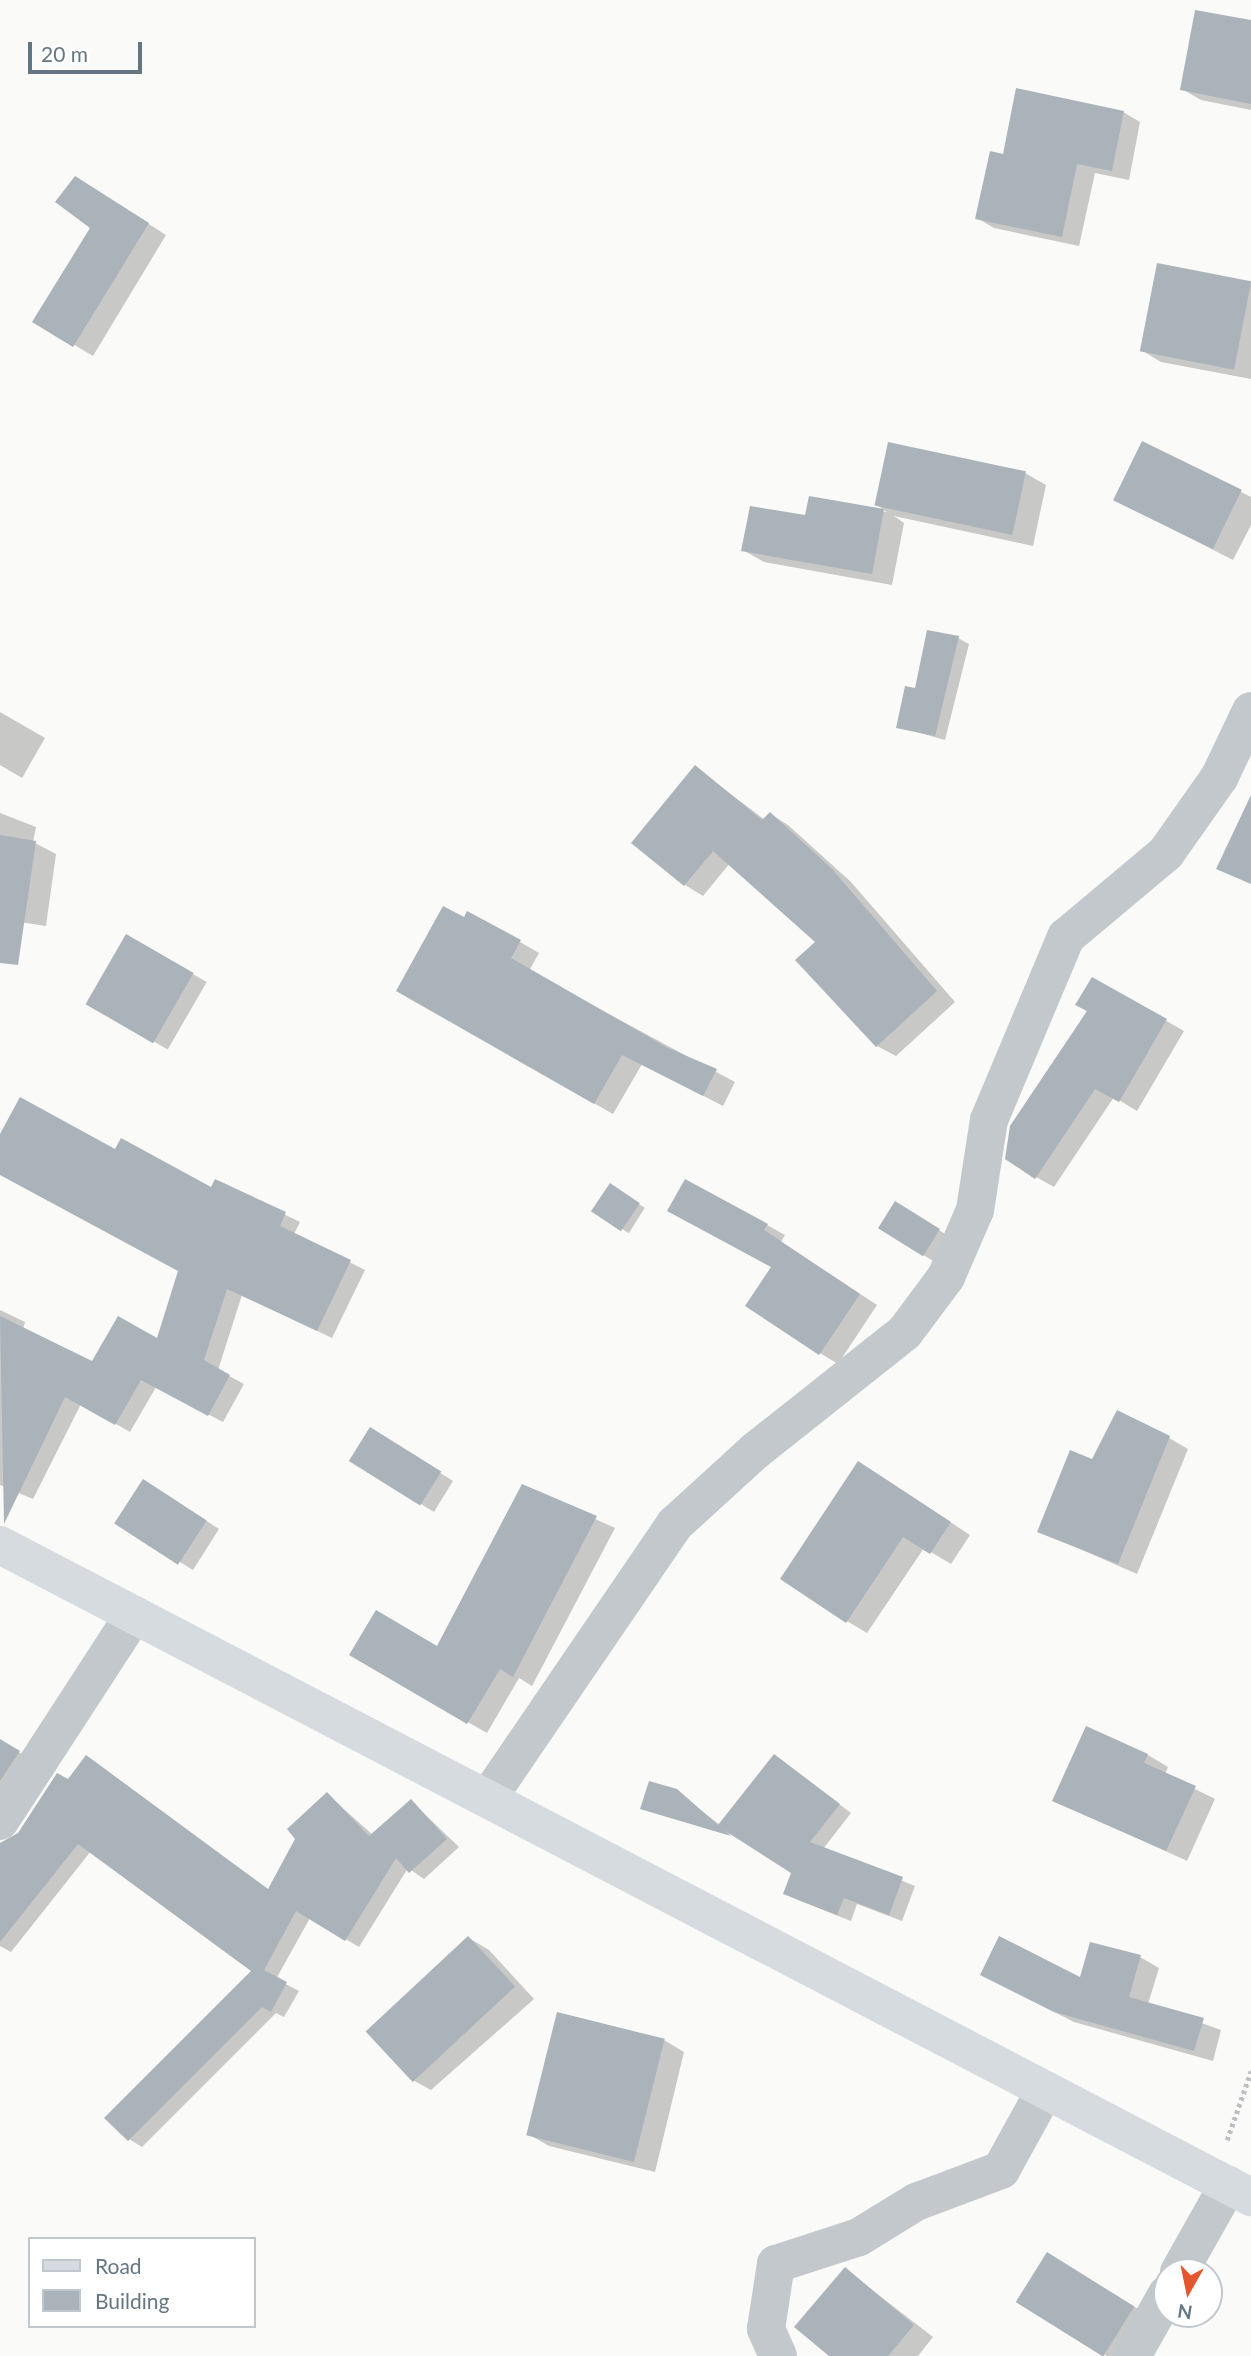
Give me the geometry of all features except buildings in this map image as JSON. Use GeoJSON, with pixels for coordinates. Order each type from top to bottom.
{"type":"FeatureCollection","features":[{"type":"Feature","properties":{"kind":"main road"},"geometry":{"type":"LineString","coordinates":[[0,1545],[1231,2186]]}},
{"type":"Feature","properties":{"kind":"street"},"geometry":{"type":"LineString","coordinates":[[488,1798],[675,1524],[755,1451],[905,1332],[946,1277],[975,1210],[989,1120],[1066,937],[1166,853],[1219,778],[1251,711]]}},
{"type":"Feature","properties":{"kind":"street"},"geometry":{"type":"LineString","coordinates":[[0,1821],[134,1615]]}},
{"type":"Feature","properties":{"kind":"street"},"geometry":{"type":"LineString","coordinates":[[778,2356],[766,2329],[776,2264],[859,2237],[916,2202],[1001,2170],[1045,2090]]}},
{"type":"Feature","properties":{"kind":"street"},"geometry":{"type":"LineString","coordinates":[[1187,2258],[1231,2186]]}},
{"type":"Feature","properties":{"kind":"street"},"geometry":{"type":"LineString","coordinates":[[1132,2356],[1153,2319]]}},
{"type":"Feature","properties":{"kind":"path"},"geometry":{"type":"LineString","coordinates":[[1231,2186],[1251,2071]]}}]}
